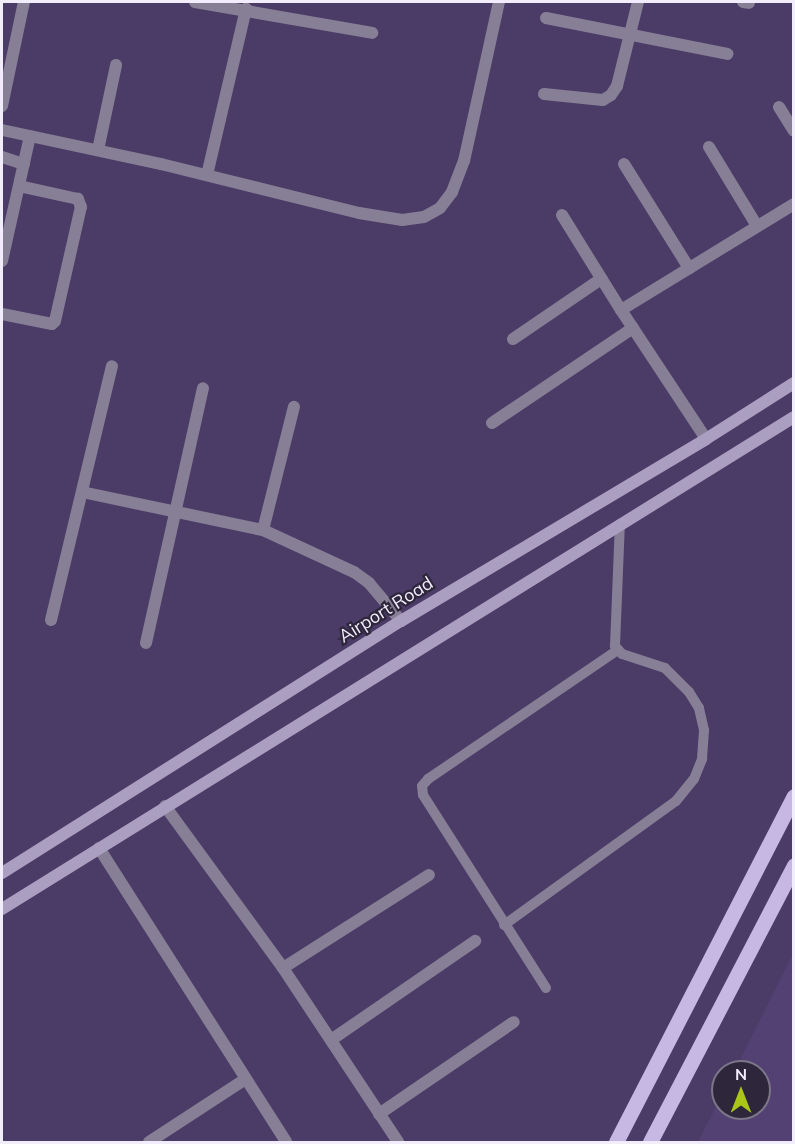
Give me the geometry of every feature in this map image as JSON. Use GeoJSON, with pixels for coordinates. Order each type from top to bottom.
{"type":"FeatureCollection","features":[{"type":"Feature","properties":{"kind":"main road","name":"Airport Road"},"geometry":{"type":"LineString","coordinates":[[2,873],[401,621],[706,439],[794,383]]}},
{"type":"Feature","properties":{"kind":"main road"},"geometry":{"type":"LineString","coordinates":[[2,909],[794,417]]}},
{"type":"Feature","properties":{"kind":"main road"},"geometry":{"type":"LineString","coordinates":[[616,1143],[794,796]]}},
{"type":"Feature","properties":{"kind":"main road"},"geometry":{"type":"LineString","coordinates":[[650,1143],[794,866]]}},
{"type":"Feature","properties":{"kind":"street"},"geometry":{"type":"LineString","coordinates":[[2,106],[24,2]]}},
{"type":"Feature","properties":{"kind":"street"},"geometry":{"type":"LineString","coordinates":[[195,2],[246,9],[372,33]]}},
{"type":"Feature","properties":{"kind":"street"},"geometry":{"type":"LineString","coordinates":[[2,130],[207,175],[359,213],[402,220],[424,217],[440,208],[452,192],[464,161],[499,2]]}},
{"type":"Feature","properties":{"kind":"street"},"geometry":{"type":"LineString","coordinates":[[544,94],[603,100],[611,95],[617,86],[638,2]]}},
{"type":"Feature","properties":{"kind":"street"},"geometry":{"type":"LineString","coordinates":[[207,175],[246,9]]}},
{"type":"Feature","properties":{"kind":"street"},"geometry":{"type":"LineString","coordinates":[[546,18],[727,54]]}},
{"type":"Feature","properties":{"kind":"street"},"geometry":{"type":"LineString","coordinates":[[98,150],[116,65]]}},
{"type":"Feature","properties":{"kind":"street"},"geometry":{"type":"LineString","coordinates":[[779,107],[794,131]]}},
{"type":"Feature","properties":{"kind":"street"},"geometry":{"type":"LineString","coordinates":[[2,261],[30,136]]}},
{"type":"Feature","properties":{"kind":"street"},"geometry":{"type":"LineString","coordinates":[[709,147],[757,226]]}},
{"type":"Feature","properties":{"kind":"street"},"geometry":{"type":"LineString","coordinates":[[2,157],[24,164]]}},
{"type":"Feature","properties":{"kind":"street"},"geometry":{"type":"LineString","coordinates":[[624,164],[689,268]]}},
{"type":"Feature","properties":{"kind":"street"},"geometry":{"type":"LineString","coordinates":[[2,314],[52,324],[55,321],[81,207],[78,199],[19,186]]}},
{"type":"Feature","properties":{"kind":"street"},"geometry":{"type":"LineString","coordinates":[[621,310],[794,204]]}},
{"type":"Feature","properties":{"kind":"street"},"geometry":{"type":"LineString","coordinates":[[562,215],[601,279],[706,439]]}},
{"type":"Feature","properties":{"kind":"street"},"geometry":{"type":"LineString","coordinates":[[513,339],[601,279]]}},
{"type":"Feature","properties":{"kind":"street"},"geometry":{"type":"LineString","coordinates":[[492,423],[633,328]]}},
{"type":"Feature","properties":{"kind":"street"},"geometry":{"type":"LineString","coordinates":[[51,620],[112,366]]}},
{"type":"Feature","properties":{"kind":"street"},"geometry":{"type":"LineString","coordinates":[[146,643],[204,388]]}},
{"type":"Feature","properties":{"kind":"street"},"geometry":{"type":"LineString","coordinates":[[262,530],[294,407]]}},
{"type":"Feature","properties":{"kind":"street"},"geometry":{"type":"LineString","coordinates":[[82,492],[262,530],[354,572],[369,583],[401,621]]}},
{"type":"Feature","properties":{"kind":"street"},"geometry":{"type":"LineString","coordinates":[[165,806],[283,968],[398,1143]]}},
{"type":"Feature","properties":{"kind":"street"},"geometry":{"type":"LineString","coordinates":[[99,848],[286,1143]]}},
{"type":"Feature","properties":{"kind":"street"},"geometry":{"type":"LineString","coordinates":[[283,968],[429,875]]}},
{"type":"Feature","properties":{"kind":"street"},"geometry":{"type":"LineString","coordinates":[[331,1040],[475,941]]}},
{"type":"Feature","properties":{"kind":"street"},"geometry":{"type":"LineString","coordinates":[[379,1114],[514,1022]]}},
{"type":"Feature","properties":{"kind":"street"},"geometry":{"type":"LineString","coordinates":[[149,1143],[244,1080]]}},
{"type":"Feature","properties":{"kind":"lane"},"geometry":{"type":"LineString","coordinates":[[504,926],[676,801],[694,779],[702,759],[704,730],[699,708],[689,692],[665,668],[627,657],[618,650],[615,641],[620,524]]}},
{"type":"Feature","properties":{"kind":"lane"},"geometry":{"type":"LineString","coordinates":[[546,988],[504,926],[423,795],[422,786],[428,779],[618,650]]}},
{"type":"Feature","properties":{"kind":"shaded area"},"geometry":{"type":"Polygon","coordinates":[[[793,954],[793,1142],[698,1142],[711,1117],[711,1120],[771,1120],[771,1060],[740,1060],[793,954]]]}}]}
